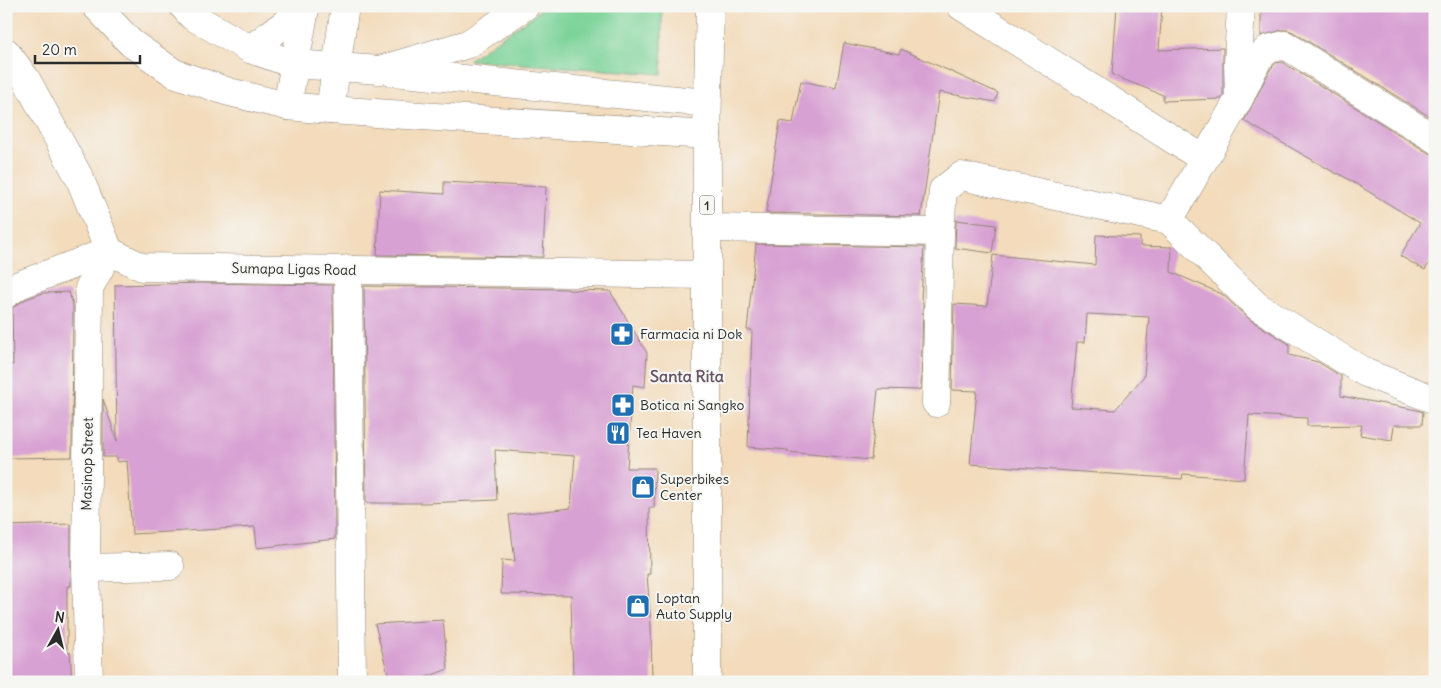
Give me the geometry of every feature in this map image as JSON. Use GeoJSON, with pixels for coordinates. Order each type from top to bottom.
{"type":"FeatureCollection","features":[{"type":"Feature","properties":{"kind":"main road"},"geometry":{"type":"LineString","coordinates":[[96,6],[131,43],[174,73],[229,92],[287,106],[706,135]]}},
{"type":"Feature","properties":{"kind":"main road"},"geometry":{"type":"LineString","coordinates":[[183,6],[192,16],[250,48],[294,64],[380,70],[707,103]]}},
{"type":"Feature","properties":{"kind":"main road"},"geometry":{"type":"LineString","coordinates":[[330,110],[345,6]]}},
{"type":"Feature","properties":{"kind":"main road"},"geometry":{"type":"LineString","coordinates":[[380,70],[468,44],[525,6]]}},
{"type":"Feature","properties":{"kind":"main road","name":"1"},"geometry":{"type":"LineString","coordinates":[[707,682],[706,135],[710,6]]}},
{"type":"Feature","properties":{"kind":"main road"},"geometry":{"type":"LineString","coordinates":[[961,6],[1204,159]]}},
{"type":"Feature","properties":{"kind":"main road"},"geometry":{"type":"LineString","coordinates":[[1239,99],[1238,63],[1241,6]]}},
{"type":"Feature","properties":{"kind":"main road"},"geometry":{"type":"LineString","coordinates":[[287,106],[305,8]]}},
{"type":"Feature","properties":{"kind":"main road"},"geometry":{"type":"LineString","coordinates":[[250,48],[305,8]]}},
{"type":"Feature","properties":{"kind":"main road"},"geometry":{"type":"LineString","coordinates":[[1169,220],[1239,99],[1258,59],[1268,49],[1285,45],[1435,139]]}},
{"type":"Feature","properties":{"kind":"main road"},"geometry":{"type":"LineString","coordinates":[[6,52],[26,80],[80,179],[109,251],[19,285],[6,294]]}},
{"type":"Feature","properties":{"kind":"main road"},"geometry":{"type":"LineString","coordinates":[[936,403],[940,232],[943,190],[961,176],[1169,220],[1257,306],[1366,373],[1435,400]]}},
{"type":"Feature","properties":{"kind":"main road"},"geometry":{"type":"LineString","coordinates":[[707,228],[940,232]]}},
{"type":"Feature","properties":{"kind":"main road","name":"Sumapa Ligas Road"},"geometry":{"type":"LineString","coordinates":[[109,251],[142,267],[707,275]]}},
{"type":"Feature","properties":{"kind":"main road","name":"Masinop Street"},"geometry":{"type":"LineString","coordinates":[[89,682],[86,568],[89,288],[109,251]]}},
{"type":"Feature","properties":{"kind":"main road"},"geometry":{"type":"LineString","coordinates":[[348,269],[352,682]]}},
{"type":"Feature","properties":{"kind":"main road"},"geometry":{"type":"LineString","coordinates":[[86,568],[170,566]]}},
{"type":"Feature","properties":{"kind":"green space"},"geometry":{"type":"Polygon","coordinates":[[[543,6],[662,6],[662,74],[468,60],[533,16],[543,6]]]}},
{"type":"Feature","properties":{"kind":"building"},"geometry":{"type":"Polygon","coordinates":[[[1117,6],[1162,6],[1159,50],[1223,48],[1223,95],[1221,99],[1163,101],[1163,95],[1112,75],[1117,6]]]}},
{"type":"Feature","properties":{"kind":"building"},"geometry":{"type":"Polygon","coordinates":[[[1261,6],[1435,6],[1435,120],[1293,32],[1282,30],[1261,36],[1261,6]]]}},
{"type":"Feature","properties":{"kind":"building"},"geometry":{"type":"Polygon","coordinates":[[[844,43],[899,54],[901,49],[998,93],[995,102],[939,92],[921,216],[766,213],[780,121],[793,123],[801,81],[836,88],[844,43]]]}},
{"type":"Feature","properties":{"kind":"building"},"geometry":{"type":"Polygon","coordinates":[[[1282,62],[1427,152],[1435,155],[1435,254],[1425,270],[1400,256],[1420,223],[1338,173],[1244,121],[1271,68],[1276,63],[1282,62]]]}},
{"type":"Feature","properties":{"kind":"building"},"geometry":{"type":"Polygon","coordinates":[[[444,182],[546,187],[543,257],[377,255],[380,190],[444,194],[444,182]]]}},
{"type":"Feature","properties":{"kind":"building"},"geometry":{"type":"Polygon","coordinates":[[[956,220],[996,225],[992,253],[955,248],[956,220]]]}},
{"type":"Feature","properties":{"kind":"building"},"geometry":{"type":"Polygon","coordinates":[[[1096,235],[1140,237],[1140,246],[1172,247],[1171,272],[1222,294],[1249,319],[1289,344],[1289,355],[1318,362],[1341,376],[1341,396],[1423,412],[1422,425],[1394,425],[1392,440],[1360,435],[1362,425],[1307,426],[1307,418],[1249,415],[1244,479],[1183,474],[1182,479],[970,464],[977,391],[952,390],[954,304],[987,306],[993,255],[1095,265],[1096,235]],[[1087,314],[1085,342],[1077,342],[1071,407],[1115,410],[1144,376],[1149,317],[1087,314]]]}},
{"type":"Feature","properties":{"kind":"building"},"geometry":{"type":"Polygon","coordinates":[[[756,244],[924,247],[921,300],[923,303],[921,389],[878,389],[871,460],[748,447],[752,330],[747,330],[756,244]]]}},
{"type":"Feature","properties":{"kind":"building"},"geometry":{"type":"Polygon","coordinates":[[[202,283],[333,285],[335,539],[257,548],[255,527],[132,534],[127,461],[117,462],[117,457],[103,457],[103,399],[117,441],[115,285],[202,283]]]}},
{"type":"Feature","properties":{"kind":"building"},"geometry":{"type":"Polygon","coordinates":[[[364,286],[610,291],[647,353],[645,387],[633,385],[627,468],[655,468],[654,508],[649,508],[650,574],[647,574],[651,627],[652,682],[573,682],[571,595],[501,594],[502,560],[515,561],[509,515],[571,508],[575,456],[495,450],[497,500],[366,503],[364,286]]]}},
{"type":"Feature","properties":{"kind":"building"},"geometry":{"type":"Polygon","coordinates":[[[69,292],[73,306],[72,457],[6,458],[6,364],[13,365],[12,308],[26,299],[43,293],[69,292]]]}},
{"type":"Feature","properties":{"kind":"building"},"geometry":{"type":"Polygon","coordinates":[[[71,524],[71,586],[67,586],[67,653],[70,652],[72,682],[6,682],[6,526],[71,524]]]}},
{"type":"Feature","properties":{"kind":"building"},"geometry":{"type":"Polygon","coordinates":[[[443,620],[448,669],[414,682],[390,682],[375,624],[443,620]]]}},
{"type":"Feature","properties":{"kind":"place","name":"Farmacia ni Dok"},"geometry":{"type":"Point","coordinates":[622,334]}},
{"type":"Feature","properties":{"kind":"place","name":"Botica ni Sangko"},"geometry":{"type":"Point","coordinates":[623,405]}},
{"type":"Feature","properties":{"kind":"place","name":"Tea Haven"},"geometry":{"type":"Point","coordinates":[618,433]}},
{"type":"Feature","properties":{"kind":"place","name":"Superbikes Center"},"geometry":{"type":"Point","coordinates":[643,487]}},
{"type":"Feature","properties":{"kind":"place","name":"Loptan Auto Supply"},"geometry":{"type":"Point","coordinates":[638,606]}},
{"type":"Feature","properties":{"kind":"district","name":"Santa Rita"},"geometry":{"type":"Point","coordinates":[687,376]}}]}
